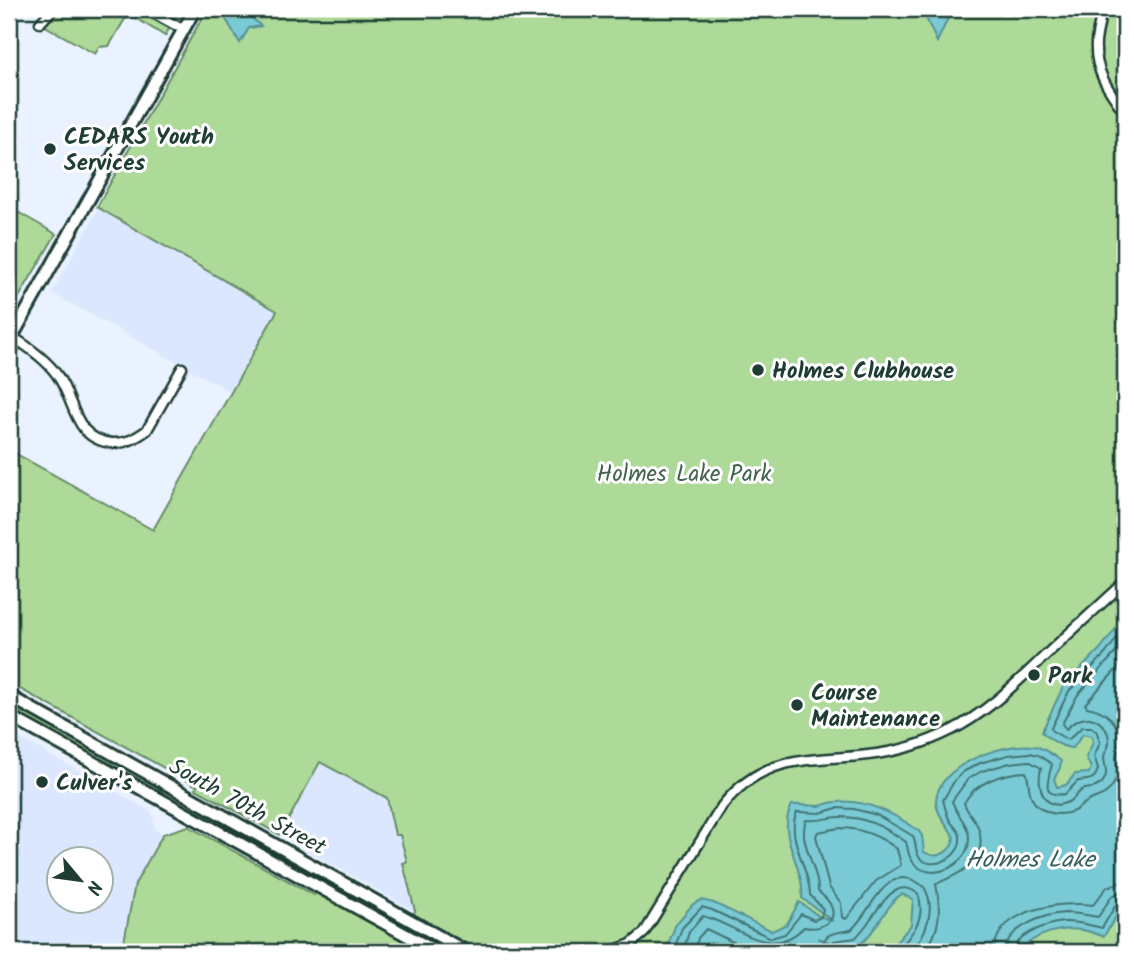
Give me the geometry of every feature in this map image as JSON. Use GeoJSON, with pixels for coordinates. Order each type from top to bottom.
{"type":"FeatureCollection","features":[{"type":"Feature","properties":{"kind":"main road"},"geometry":{"type":"LineString","coordinates":[[9,354],[13,346],[10,336],[195,9]]}},
{"type":"Feature","properties":{"kind":"main road","name":"South 70th Street"},"geometry":{"type":"LineString","coordinates":[[9,696],[467,952]]}},
{"type":"Feature","properties":{"kind":"main road","name":"South 70th Street"},"geometry":{"type":"LineString","coordinates":[[9,716],[437,952]]}},
{"type":"Feature","properties":{"kind":"street"},"geometry":{"type":"LineString","coordinates":[[40,23],[53,9]]}},
{"type":"Feature","properties":{"kind":"street"},"geometry":{"type":"LineString","coordinates":[[146,9],[184,30]]}},
{"type":"Feature","properties":{"kind":"street"},"geometry":{"type":"LineString","coordinates":[[1101,9],[1096,39],[1097,60],[1106,86],[1125,113]]}},
{"type":"Feature","properties":{"kind":"street"},"geometry":{"type":"LineString","coordinates":[[10,336],[56,372],[79,423],[91,436],[106,442],[132,440],[147,430],[182,368]]}},
{"type":"Feature","properties":{"kind":"street"},"geometry":{"type":"LineString","coordinates":[[609,952],[631,944],[644,933],[722,806],[750,779],[784,763],[893,751],[950,731],[977,715],[1013,687],[1125,582]]}},
{"type":"Feature","properties":{"kind":"shaded area"},"geometry":{"type":"Polygon","coordinates":[[[99,208],[277,310],[231,392],[52,293],[99,208]]]}},
{"type":"Feature","properties":{"kind":"shaded area"},"geometry":{"type":"Polygon","coordinates":[[[9,732],[152,812],[155,829],[163,834],[135,884],[120,952],[9,952],[9,732]]]}},
{"type":"Feature","properties":{"kind":"shaded area"},"geometry":{"type":"Polygon","coordinates":[[[320,762],[387,798],[395,835],[400,834],[407,862],[403,863],[415,911],[280,835],[320,762]]]}},
{"type":"Feature","properties":{"kind":"green space"},"geometry":{"type":"Polygon","coordinates":[[[53,9],[146,9],[158,16],[162,9],[180,9],[165,36],[134,17],[125,19],[109,46],[99,47],[95,54],[40,23],[53,9]]]}},
{"type":"Feature","properties":{"kind":"green space","name":"Holmes Lake Park"},"geometry":{"type":"Polygon","coordinates":[[[207,9],[1125,9],[1125,952],[120,952],[135,884],[163,834],[188,826],[314,895],[318,888],[351,900],[331,885],[328,879],[407,923],[415,911],[403,863],[407,862],[400,835],[395,835],[387,798],[320,762],[280,835],[196,789],[197,786],[9,683],[9,450],[153,530],[277,311],[97,207],[207,9]]]}},
{"type":"Feature","properties":{"kind":"green space"},"geometry":{"type":"Polygon","coordinates":[[[9,207],[56,234],[9,314],[9,207]]]}},
{"type":"Feature","properties":{"kind":"green space"},"geometry":{"type":"Polygon","coordinates":[[[9,707],[39,718],[152,781],[163,793],[161,795],[9,710],[9,707]]]}},
{"type":"Feature","properties":{"kind":"water"},"geometry":{"type":"Polygon","coordinates":[[[220,9],[242,9],[261,26],[249,28],[240,43],[220,9]]]}},
{"type":"Feature","properties":{"kind":"water"},"geometry":{"type":"Polygon","coordinates":[[[922,9],[965,9],[949,16],[937,42],[922,9]]]}},
{"type":"Feature","properties":{"kind":"water","name":"Holmes Lake"},"geometry":{"type":"Polygon","coordinates":[[[1125,617],[1125,902],[1104,936],[1082,930],[1056,931],[1039,936],[1019,952],[888,952],[911,925],[913,899],[902,894],[895,899],[869,936],[853,948],[844,948],[818,938],[838,948],[840,952],[665,952],[676,924],[693,904],[701,900],[714,903],[772,931],[787,924],[799,902],[819,916],[833,921],[802,898],[800,875],[787,828],[792,805],[820,806],[847,802],[869,805],[919,831],[924,852],[938,855],[950,848],[954,838],[937,806],[940,787],[948,776],[974,758],[1006,748],[1033,746],[1061,761],[1054,779],[1057,787],[1066,785],[1075,774],[1089,773],[1091,768],[1086,757],[1093,743],[1092,736],[1083,734],[1073,748],[1069,748],[1042,732],[1063,687],[1100,649],[1125,617]]]}},
{"type":"Feature","properties":{"kind":"place","name":"CEDARS Youth Services"},"geometry":{"type":"Point","coordinates":[50,149]}},
{"type":"Feature","properties":{"kind":"place","name":"Holmes Clubhouse"},"geometry":{"type":"Point","coordinates":[758,370]}},
{"type":"Feature","properties":{"kind":"place","name":"Park"},"geometry":{"type":"Point","coordinates":[1034,675]}},
{"type":"Feature","properties":{"kind":"place","name":"Course Maintenance"},"geometry":{"type":"Point","coordinates":[797,705]}},
{"type":"Feature","properties":{"kind":"place","name":"Culver's"},"geometry":{"type":"Point","coordinates":[42,782]}}]}
